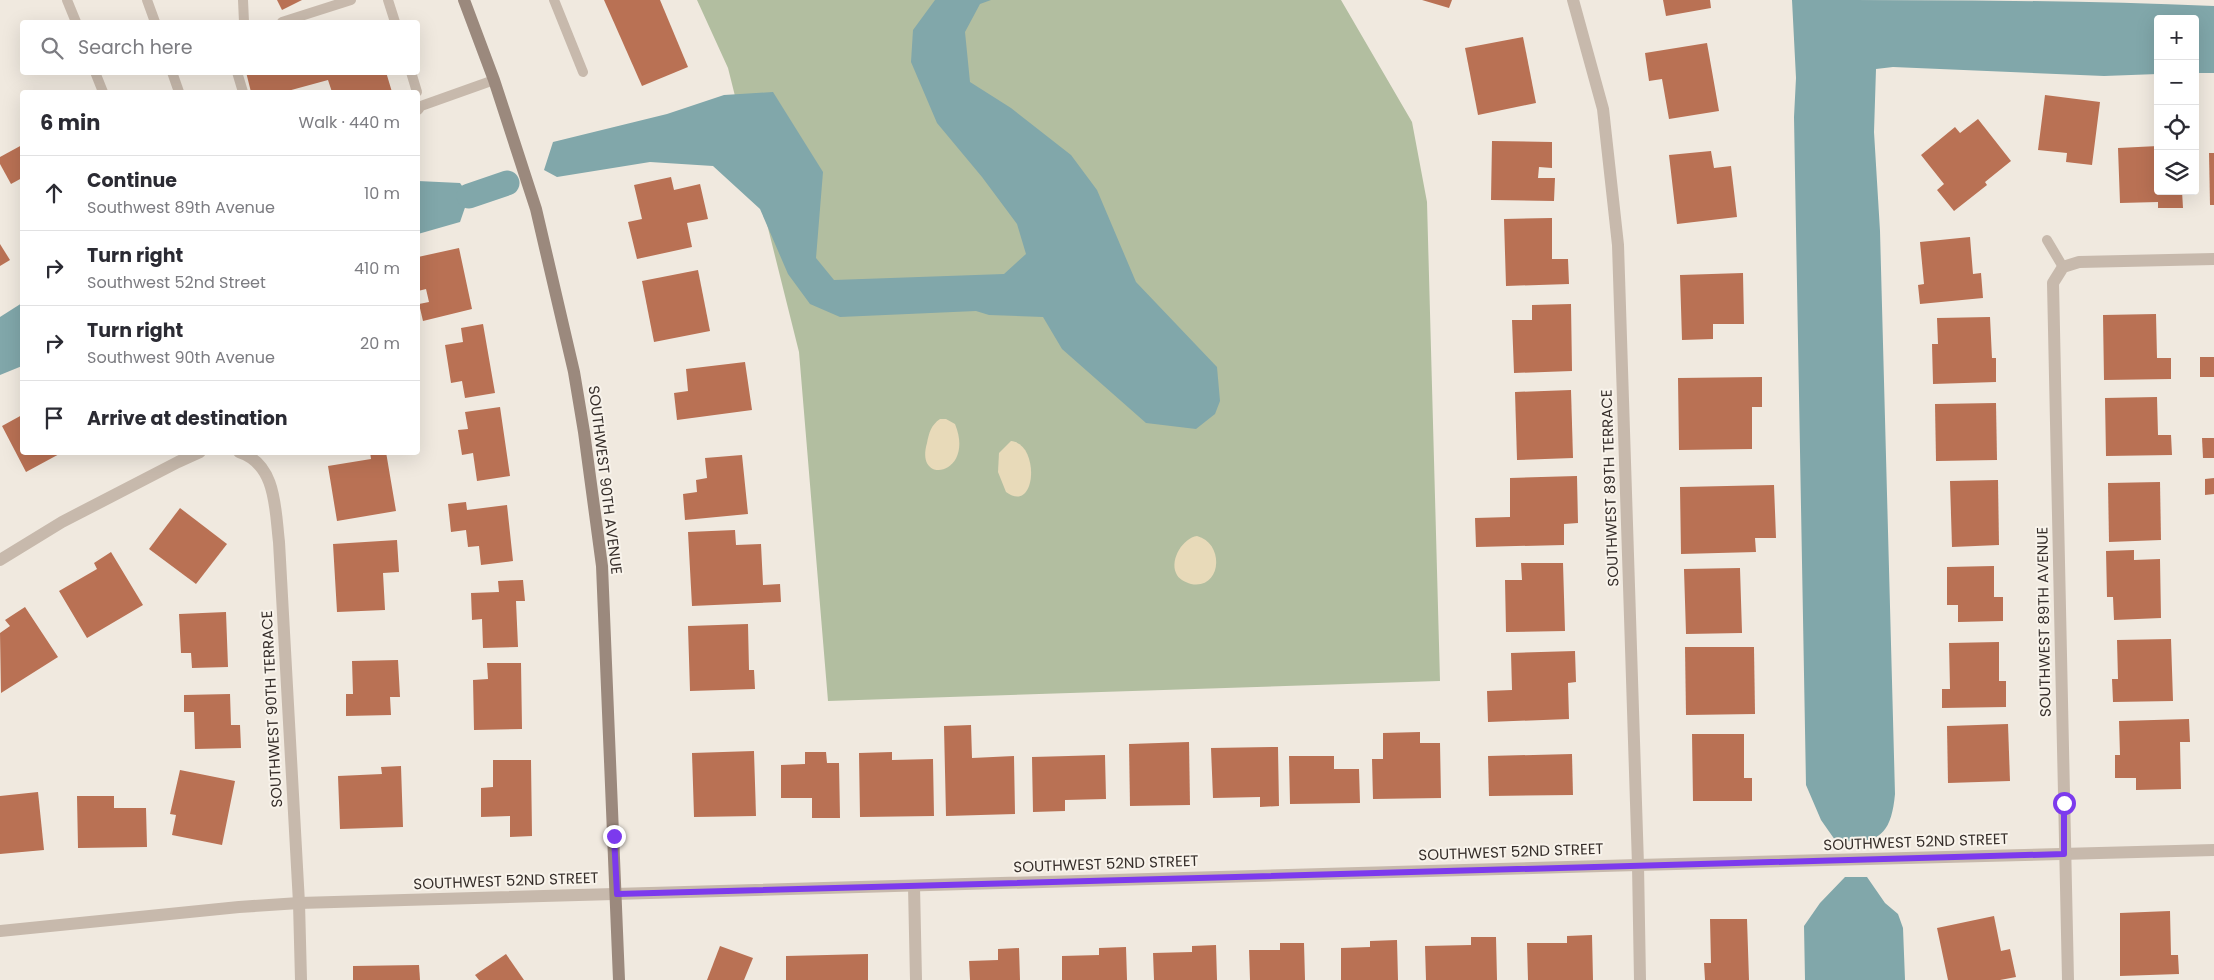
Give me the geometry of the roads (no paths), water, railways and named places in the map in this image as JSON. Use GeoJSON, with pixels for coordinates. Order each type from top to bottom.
{"type":"FeatureCollection","features":[{"type":"Feature","properties":{"kind":"street","name":"SOUTHWEST 90TH AVENUE"},"geometry":{"type":"LineString","coordinates":[[464,0],[494,80],[536,209],[574,372],[584,432],[602,566],[617,894],[619,980]]}},
{"type":"Feature","properties":{"kind":"street","name":"SOUTHWEST 89TH TERRACE"},"geometry":{"type":"LineString","coordinates":[[1572,0],[1603,109],[1618,245],[1640,980]]}},
{"type":"Feature","properties":{"kind":"street"},"geometry":{"type":"LineString","coordinates":[[2063,267],[2079,262],[2214,259]]}},
{"type":"Feature","properties":{"kind":"street","name":"SOUTHWEST 89TH AVENUE"},"geometry":{"type":"LineString","coordinates":[[2063,267],[2053,283],[2068,980]]}},
{"type":"Feature","properties":{"kind":"street"},"geometry":{"type":"LineString","coordinates":[[0,560],[70,518],[193,455]]}},
{"type":"Feature","properties":{"kind":"street","name":"SOUTHWEST 90TH TERRACE"},"geometry":{"type":"LineString","coordinates":[[245,455],[268,476],[273,491],[279,542],[299,903],[301,980]]}},
{"type":"Feature","properties":{"kind":"street","name":"SOUTHWEST 52ND STREET"},"geometry":{"type":"LineString","coordinates":[[0,931],[239,907],[299,903],[1638,864],[1827,861],[2214,850]]}},
{"type":"Feature","properties":{"kind":"street"},"geometry":{"type":"LineString","coordinates":[[914,886],[916,980]]}},
{"type":"Feature","properties":{"kind":"lane"},"geometry":{"type":"LineString","coordinates":[[67,0],[75,20]]}},
{"type":"Feature","properties":{"kind":"lane"},"geometry":{"type":"LineString","coordinates":[[147,0],[154,20]]}},
{"type":"Feature","properties":{"kind":"lane"},"geometry":{"type":"LineString","coordinates":[[243,0],[244,20]]}},
{"type":"Feature","properties":{"kind":"lane"},"geometry":{"type":"LineString","coordinates":[[288,20],[351,0]]}},
{"type":"Feature","properties":{"kind":"lane"},"geometry":{"type":"LineString","coordinates":[[388,0],[394,20]]}},
{"type":"Feature","properties":{"kind":"lane"},"geometry":{"type":"LineString","coordinates":[[554,0],[583,72]]}},
{"type":"Feature","properties":{"kind":"lane"},"geometry":{"type":"LineString","coordinates":[[96,75],[102,90]]}},
{"type":"Feature","properties":{"kind":"lane"},"geometry":{"type":"LineString","coordinates":[[173,75],[178,90]]}},
{"type":"Feature","properties":{"kind":"lane"},"geometry":{"type":"LineString","coordinates":[[238,75],[242,90]]}},
{"type":"Feature","properties":{"kind":"lane"},"geometry":{"type":"LineString","coordinates":[[412,75],[416,90]]}},
{"type":"Feature","properties":{"kind":"lane"},"geometry":{"type":"LineString","coordinates":[[420,108],[494,80]]}},
{"type":"Feature","properties":{"kind":"lane"},"geometry":{"type":"LineString","coordinates":[[2047,240],[2063,267]]}},
{"type":"Feature","properties":{"kind":"water"},"geometry":{"type":"Polygon","coordinates":[[[935,0],[991,0],[980,4],[965,32],[970,82],[1011,108],[1071,155],[1097,190],[1136,282],[1217,367],[1220,401],[1215,414],[1196,429],[1146,423],[1062,349],[1043,317],[989,315],[976,311],[840,317],[810,304],[788,274],[760,209],[713,166],[650,162],[557,177],[544,170],[553,142],[667,114],[724,95],[773,92],[823,172],[816,258],[834,280],[1004,274],[1026,254],[1017,224],[982,177],[937,123],[911,62],[913,30],[935,0]]]}},
{"type":"Feature","properties":{"kind":"water"},"geometry":{"type":"Polygon","coordinates":[[[1792,0],[2056,1],[2214,6],[2214,73],[2199,73],[2199,15],[2154,15],[2154,74],[2104,76],[1893,67],[1876,69],[1874,132],[1880,231],[1895,794],[1890,820],[1885,829],[1871,839],[1861,841],[1835,840],[1821,820],[1806,785],[1794,117],[1796,78],[1792,0]]]}},
{"type":"Feature","properties":{"kind":"water"},"geometry":{"type":"Polygon","coordinates":[[[420,181],[460,183],[469,196],[460,222],[420,233],[420,181]]]}},
{"type":"Feature","properties":{"kind":"water"},"geometry":{"type":"Polygon","coordinates":[[[20,304],[20,367],[0,375],[0,317],[20,304]]]}},
{"type":"Feature","properties":{"kind":"water"},"geometry":{"type":"Polygon","coordinates":[[[1845,877],[1867,877],[1885,903],[1898,914],[1903,928],[1905,980],[1805,980],[1804,926],[1820,903],[1845,877]]]}},
{"type":"Feature","properties":{"kind":"waterway"},"geometry":{"type":"LineString","coordinates":[[469,196],[507,183]]}}]}
